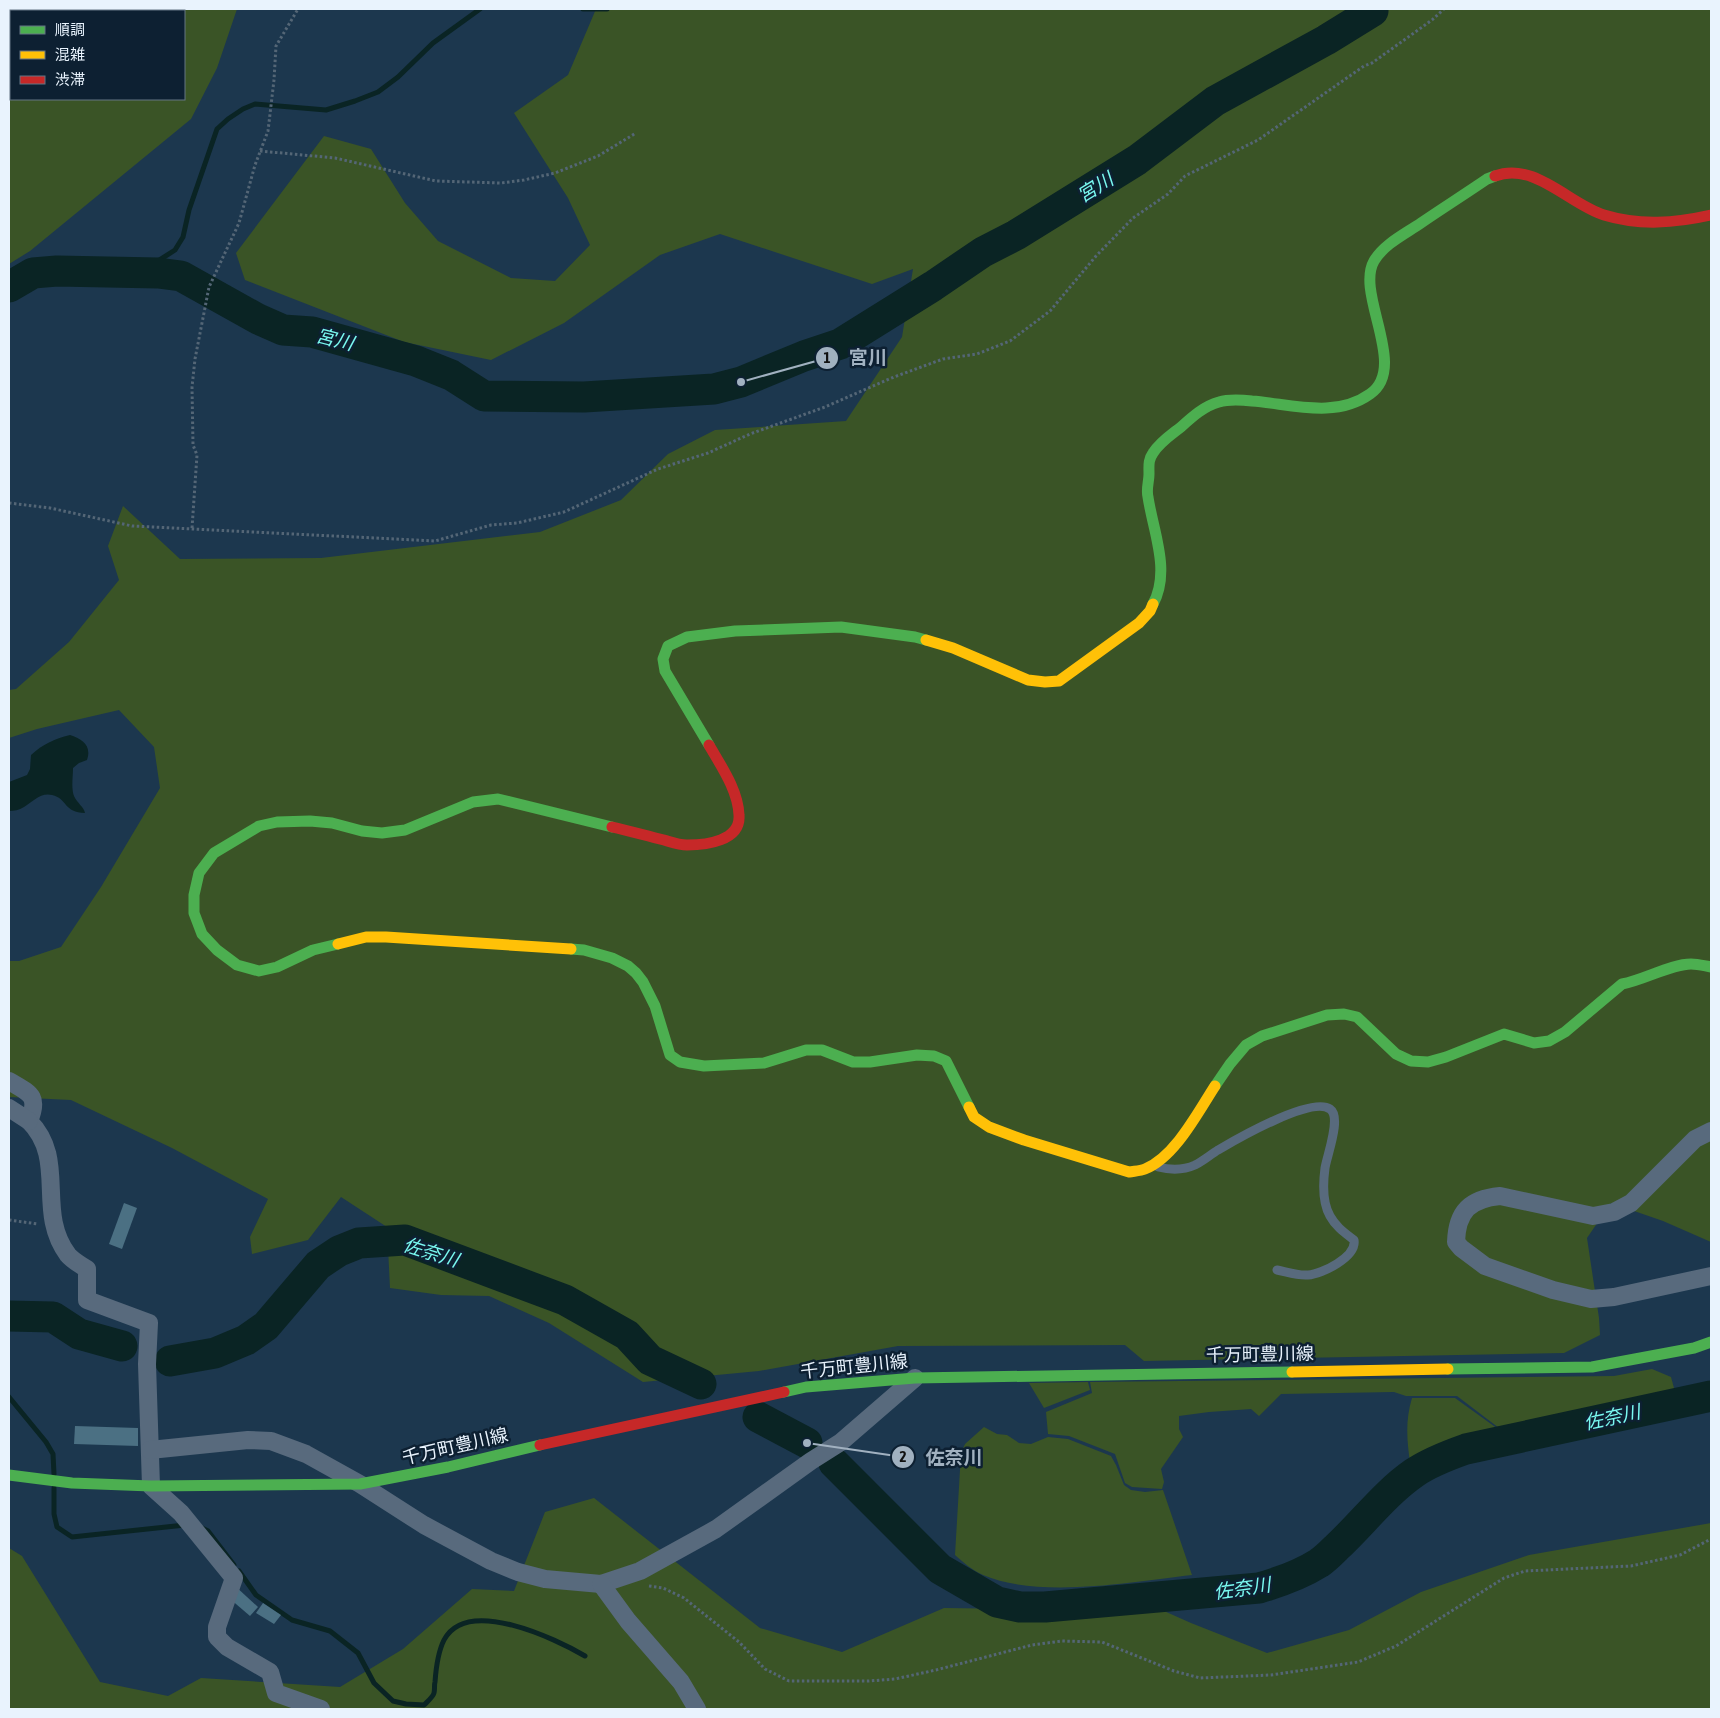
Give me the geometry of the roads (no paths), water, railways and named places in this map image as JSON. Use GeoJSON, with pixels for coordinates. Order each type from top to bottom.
{"type":"FeatureCollection","features":[{"type":"Feature","properties":{"kind":"street"},"geometry":{"type":"LineString","coordinates":[[1711,215],[1683,221],[1652,223],[1618,218],[1586,208],[1543,181],[1523,175],[1506,173],[1487,179],[1388,245],[1378,255],[1370,271],[1371,288],[1384,363],[1383,378],[1374,392],[1357,402],[1332,410],[1223,401],[1197,412],[1170,435],[1149,460],[1146,490],[1161,562],[1161,582],[1158,598],[1149,613],[1139,623],[1058,681],[1028,680],[953,648],[914,637],[841,627],[735,631],[687,637],[668,646],[663,661],[670,680],[713,751],[737,798],[740,814],[738,827],[727,836],[710,843],[685,845],[498,799],[473,802],[405,830],[382,834],[332,823],[310,821],[277,822],[258,826],[214,853],[199,873],[194,895],[194,913],[202,934],[217,950],[237,965],[259,971],[277,967],[313,950],[366,937],[584,950],[607,956],[629,967],[645,985],[658,1015],[670,1055],[680,1062],[704,1066],[764,1063],[806,1050],[822,1050],[853,1062],[870,1062],[917,1055],[934,1056],[946,1061],[974,1117],[989,1127],[1024,1140],[1129,1172],[1143,1170],[1153,1165],[1176,1144],[1230,1064],[1246,1045],[1262,1036],[1327,1015],[1344,1014],[1357,1017],[1367,1024],[1396,1054],[1411,1061],[1428,1062],[1446,1057],[1504,1034],[1534,1043],[1549,1040],[1564,1032],[1622,984],[1634,982],[1679,966],[1691,964],[1711,967]]}},
{"type":"Feature","properties":{"kind":"street"},"geometry":{"type":"LineString","coordinates":[[9,1081],[28,1092],[33,1100],[34,1108],[29,1121]]}},
{"type":"Feature","properties":{"kind":"street"},"geometry":{"type":"LineString","coordinates":[[9,1108],[29,1121],[38,1130],[45,1144],[50,1159],[51,1210],[54,1226],[69,1256],[87,1270],[87,1300],[149,1323],[148,1364],[151,1486],[181,1513],[234,1578],[217,1626],[217,1637],[227,1647],[270,1672],[276,1692],[321,1709]]}},
{"type":"Feature","properties":{"kind":"street"},"geometry":{"type":"LineString","coordinates":[[1711,1131],[1695,1139],[1631,1203],[1614,1212],[1593,1216],[1500,1196],[1485,1198],[1475,1202],[1462,1212],[1456,1232],[1456,1242],[1461,1248],[1485,1266],[1553,1290],[1591,1299],[1614,1297],[1711,1276]]}},
{"type":"Feature","properties":{"kind":"street","name":"千万町豊川線"},"geometry":{"type":"LineString","coordinates":[[9,1475],[72,1483],[151,1486],[360,1484],[448,1467],[579,1435],[806,1387],[915,1378],[1592,1367],[1694,1348],[1711,1342]]}},
{"type":"Feature","properties":{"kind":"street"},"geometry":{"type":"LineString","coordinates":[[150,1450],[248,1440],[271,1442],[306,1454],[360,1484],[424,1525],[490,1561],[518,1572],[545,1579],[601,1584],[640,1571],[716,1528],[841,1442],[915,1378]]}},
{"type":"Feature","properties":{"kind":"street"},"geometry":{"type":"LineString","coordinates":[[601,1584],[628,1621],[682,1682],[697,1709]]}},
{"type":"Feature","properties":{"kind":"lane"},"geometry":{"type":"LineString","coordinates":[[1153,1165],[1166,1169],[1179,1169],[1195,1165],[1254,1130],[1296,1111],[1327,1107],[1333,1111],[1335,1117],[1334,1127],[1325,1168],[1324,1190],[1326,1206],[1330,1217],[1340,1230],[1354,1240],[1355,1245],[1351,1252],[1340,1262],[1321,1272],[1308,1275],[1277,1270]]}},
{"type":"Feature","properties":{"kind":"waterway"},"geometry":{"type":"LineString","coordinates":[[139,273],[175,250],[183,237],[189,210],[217,129],[228,119],[255,104],[326,110],[378,92],[398,77],[433,43],[480,9]]}},
{"type":"Feature","properties":{"kind":"waterway"},"geometry":{"type":"LineString","coordinates":[[583,9],[607,9]]}},
{"type":"Feature","properties":{"kind":"waterway","name":"宮川"},"geometry":{"type":"LineString","coordinates":[[9,287],[33,273],[57,271],[158,273],[181,276],[258,319],[283,330],[312,332],[416,361],[451,375],[484,396],[584,397],[714,389],[741,382],[804,356],[840,344],[933,286],[983,252],[1016,235],[1137,160],[1215,101],[1326,40],[1373,11]]}},
{"type":"Feature","properties":{"kind":"waterway","name":"佐奈川"},"geometry":{"type":"LineString","coordinates":[[170,1361],[215,1353],[246,1340],[266,1326],[318,1265],[339,1251],[359,1243],[405,1240],[565,1300],[627,1335],[650,1360],[701,1384]]}},
{"type":"Feature","properties":{"kind":"waterway","name":"佐奈川"},"geometry":{"type":"LineString","coordinates":[[9,1316],[53,1317],[79,1334],[122,1346]]}},
{"type":"Feature","properties":{"kind":"waterway","name":"佐奈川"},"geometry":{"type":"LineString","coordinates":[[834,1463],[940,1569],[997,1602],[1020,1607],[1045,1607],[1259,1588],[1275,1583],[1297,1575],[1328,1556],[1403,1481],[1420,1469],[1440,1459],[1466,1449],[1711,1396]]}},
{"type":"Feature","properties":{"kind":"waterway"},"geometry":{"type":"LineString","coordinates":[[9,1397],[46,1442],[53,1454],[54,1474]]}},
{"type":"Feature","properties":{"kind":"waterway","name":"佐奈川"},"geometry":{"type":"LineString","coordinates":[[758,1417],[807,1443]]}},
{"type":"Feature","properties":{"kind":"waterway"},"geometry":{"type":"LineString","coordinates":[[54,1488],[54,1514],[57,1527],[72,1537],[185,1525]]}},
{"type":"Feature","properties":{"kind":"waterway"},"geometry":{"type":"LineString","coordinates":[[202,1528],[208,1531],[234,1565]]}},
{"type":"Feature","properties":{"kind":"waterway"},"geometry":{"type":"LineString","coordinates":[[239,1571],[256,1595],[292,1620],[330,1631],[358,1653],[374,1683],[393,1701],[424,1705],[434,1693],[438,1660],[444,1640],[455,1627],[472,1622],[491,1621],[512,1625],[554,1640],[585,1656]]}},
{"type":"Feature","properties":{"kind":"place","name":"宮川"},"geometry":{"type":"Point","coordinates":[741,382]}},
{"type":"Feature","properties":{"kind":"place","name":"佐奈川"},"geometry":{"type":"Point","coordinates":[807,1443]}}]}
